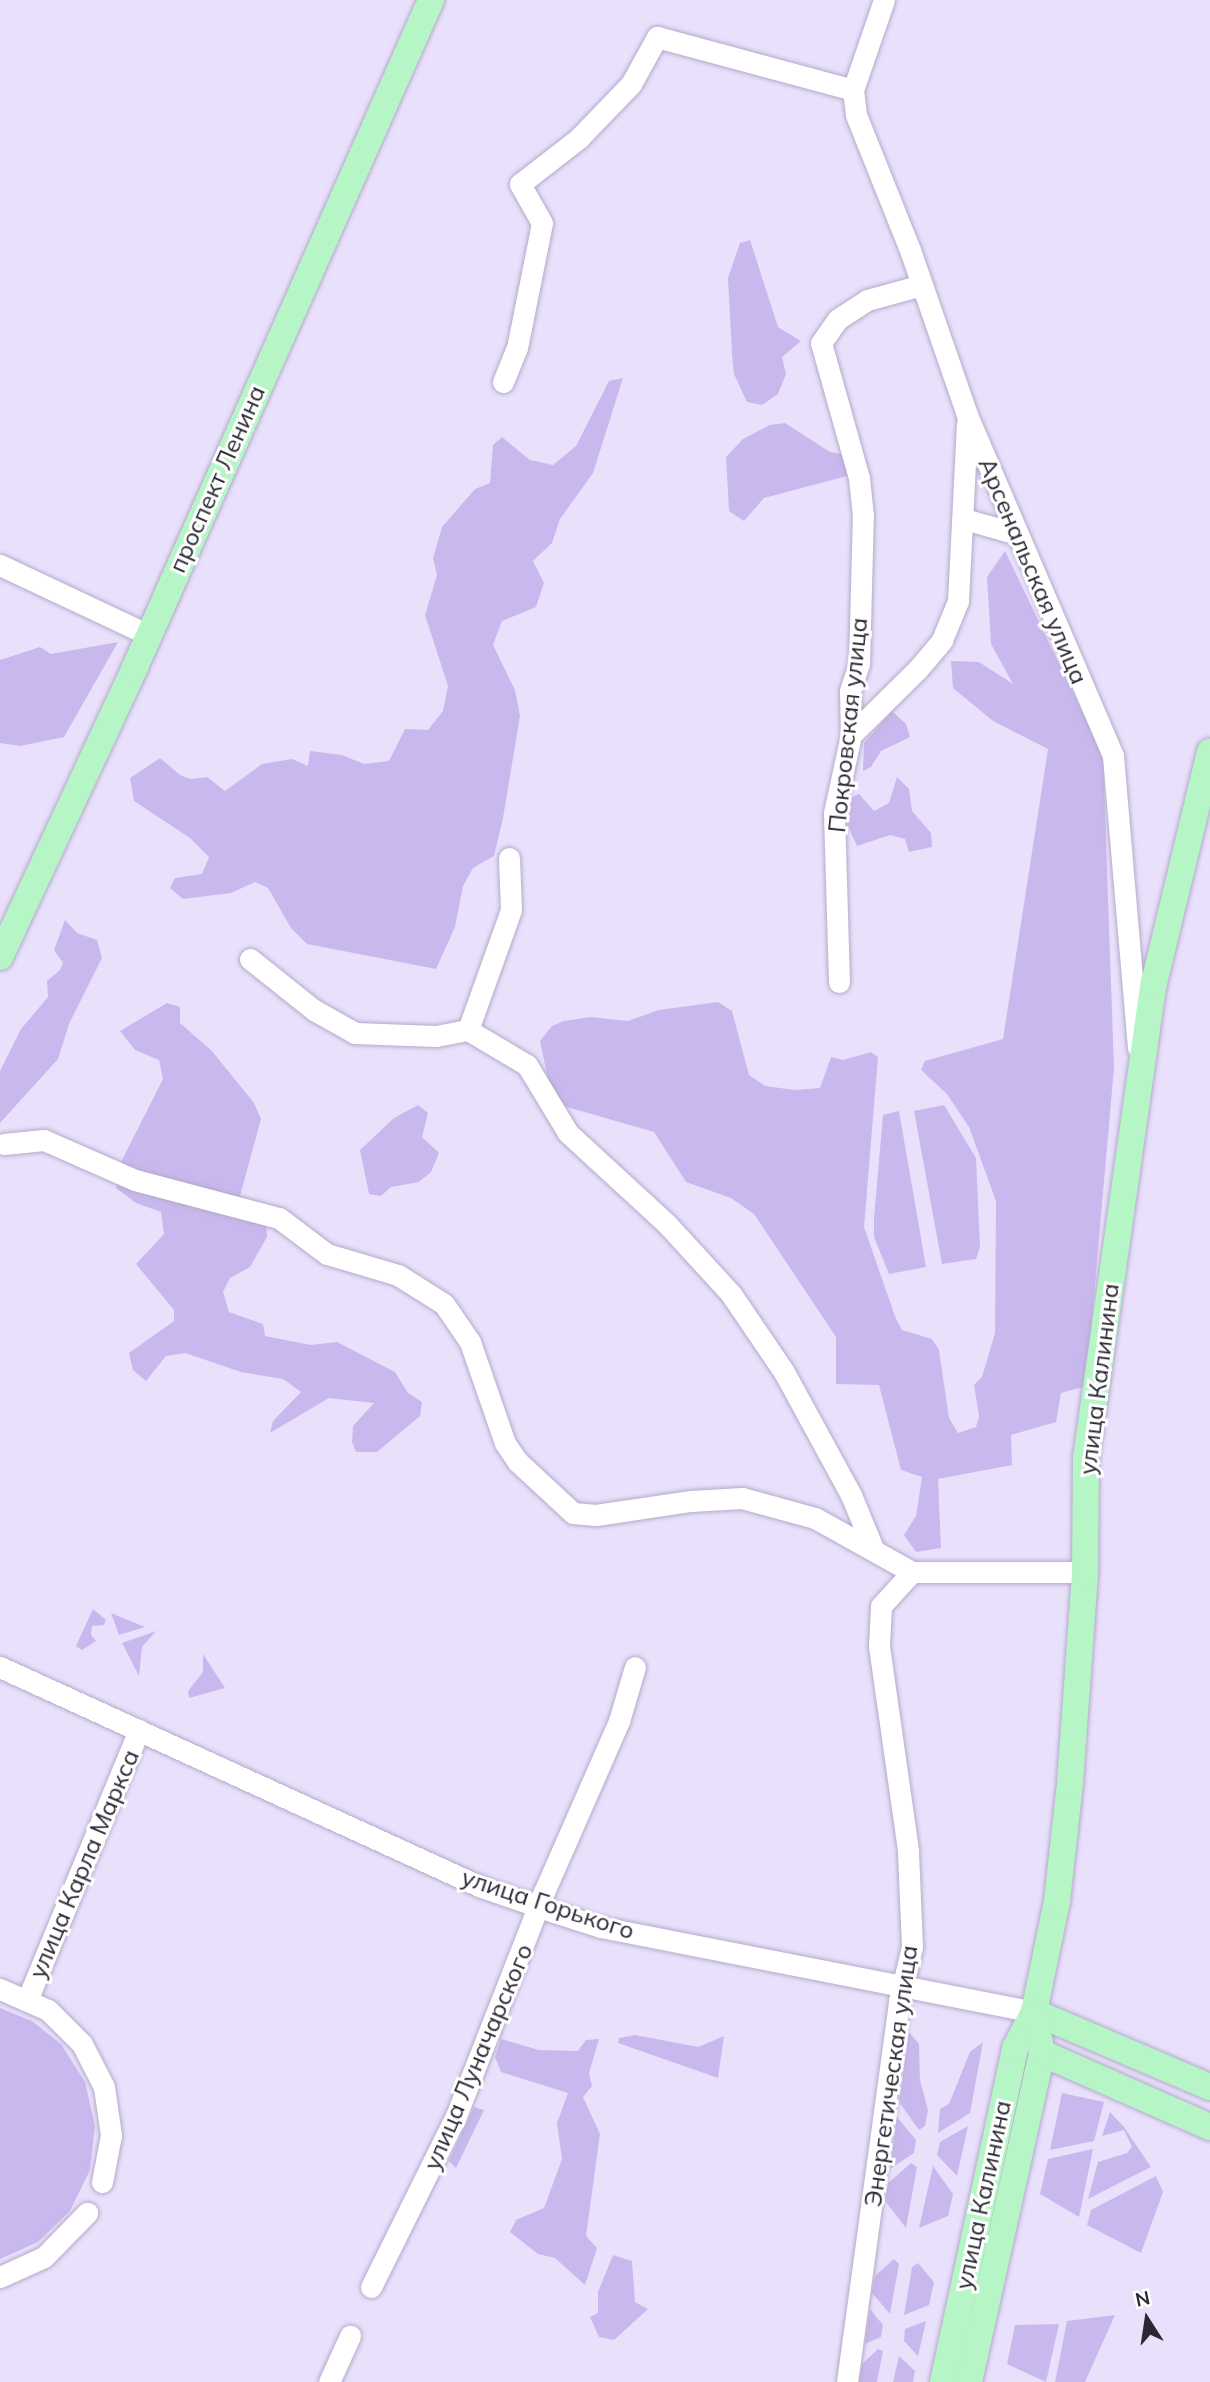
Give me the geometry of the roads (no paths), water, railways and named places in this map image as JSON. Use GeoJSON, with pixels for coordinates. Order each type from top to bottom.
{"type":"FeatureCollection","features":[{"type":"Feature","properties":{"kind":"main road","name":"проспект Ленина"},"geometry":{"type":"LineString","coordinates":[[0,957],[149,635],[431,0]]}},
{"type":"Feature","properties":{"kind":"main road","name":"улица Калинина"},"geometry":{"type":"LineString","coordinates":[[943,2382],[1015,2048],[1034,2012],[1057,1901],[1069,1796],[1085,1572],[1086,1458],[1154,983],[1210,752]]}},
{"type":"Feature","properties":{"kind":"main road","name":"улица Калинина"},"geometry":{"type":"LineString","coordinates":[[969,2382],[1042,2053],[1034,2012]]}},
{"type":"Feature","properties":{"kind":"main road","name":"улица Горького"},"geometry":{"type":"LineString","coordinates":[[1034,2012],[1207,2085]]}},
{"type":"Feature","properties":{"kind":"main road"},"geometry":{"type":"LineString","coordinates":[[1042,2053],[1199,2122]]}},
{"type":"Feature","properties":{"kind":"street"},"geometry":{"type":"LineString","coordinates":[[503,382],[517,348],[542,223],[520,184],[579,138],[631,84],[657,37],[853,90],[884,0]]}},
{"type":"Feature","properties":{"kind":"street","name":"Арсенальская улица"},"geometry":{"type":"LineString","coordinates":[[853,90],[856,115],[922,285],[967,415],[1113,756],[1140,1068]]}},
{"type":"Feature","properties":{"kind":"street","name":"Покровская улица"},"geometry":{"type":"LineString","coordinates":[[839,982],[834,813],[851,735],[849,691],[859,664],[863,516],[859,478],[821,343],[838,319],[867,300],[922,285]]}},
{"type":"Feature","properties":{"kind":"street"},"geometry":{"type":"LineString","coordinates":[[851,735],[942,639],[958,601],[967,415]]}},
{"type":"Feature","properties":{"kind":"street"},"geometry":{"type":"LineString","coordinates":[[964,519],[1017,534]]}},
{"type":"Feature","properties":{"kind":"street"},"geometry":{"type":"LineString","coordinates":[[0,565],[149,635]]}},
{"type":"Feature","properties":{"kind":"street"},"geometry":{"type":"LineString","coordinates":[[468,1030],[512,910],[509,858]]}},
{"type":"Feature","properties":{"kind":"street"},"geometry":{"type":"LineString","coordinates":[[250,959],[314,1010],[355,1033],[436,1036],[468,1030],[527,1065],[568,1133],[666,1223],[731,1294],[784,1372],[851,1495],[872,1546]]}},
{"type":"Feature","properties":{"kind":"street"},"geometry":{"type":"LineString","coordinates":[[4,1144],[44,1140],[135,1180],[279,1218],[327,1254],[398,1275],[444,1304],[470,1342],[505,1443],[519,1462],[573,1513],[596,1515],[691,1501],[742,1498],[815,1518],[872,1546],[912,1572],[1085,1572]]}},
{"type":"Feature","properties":{"kind":"street","name":"Энергетическая улица"},"geometry":{"type":"LineString","coordinates":[[847,2382],[902,1987],[912,1947],[908,1850],[879,1646],[881,1606],[912,1572]]}},
{"type":"Feature","properties":{"kind":"street","name":"улица Горького"},"geometry":{"type":"LineString","coordinates":[[0,1667],[478,1886],[601,1927],[1034,2012]]}},
{"type":"Feature","properties":{"kind":"street","name":"улица Луначарского"},"geometry":{"type":"LineString","coordinates":[[371,2287],[456,2116],[540,1906],[619,1721],[635,1667]]}},
{"type":"Feature","properties":{"kind":"street","name":"улица Карла Маркса"},"geometry":{"type":"LineString","coordinates":[[27,1998],[139,1730]]}},
{"type":"Feature","properties":{"kind":"street","name":"улица Карла Маркса"},"geometry":{"type":"LineString","coordinates":[[0,1989],[27,1998],[48,2011],[82,2044],[104,2087],[111,2135],[102,2182]]}},
{"type":"Feature","properties":{"kind":"street"},"geometry":{"type":"LineString","coordinates":[[0,2277],[44,2257],[87,2213]]}},
{"type":"Feature","properties":{"kind":"street"},"geometry":{"type":"LineString","coordinates":[[329,2382],[350,2336]]}}]}
